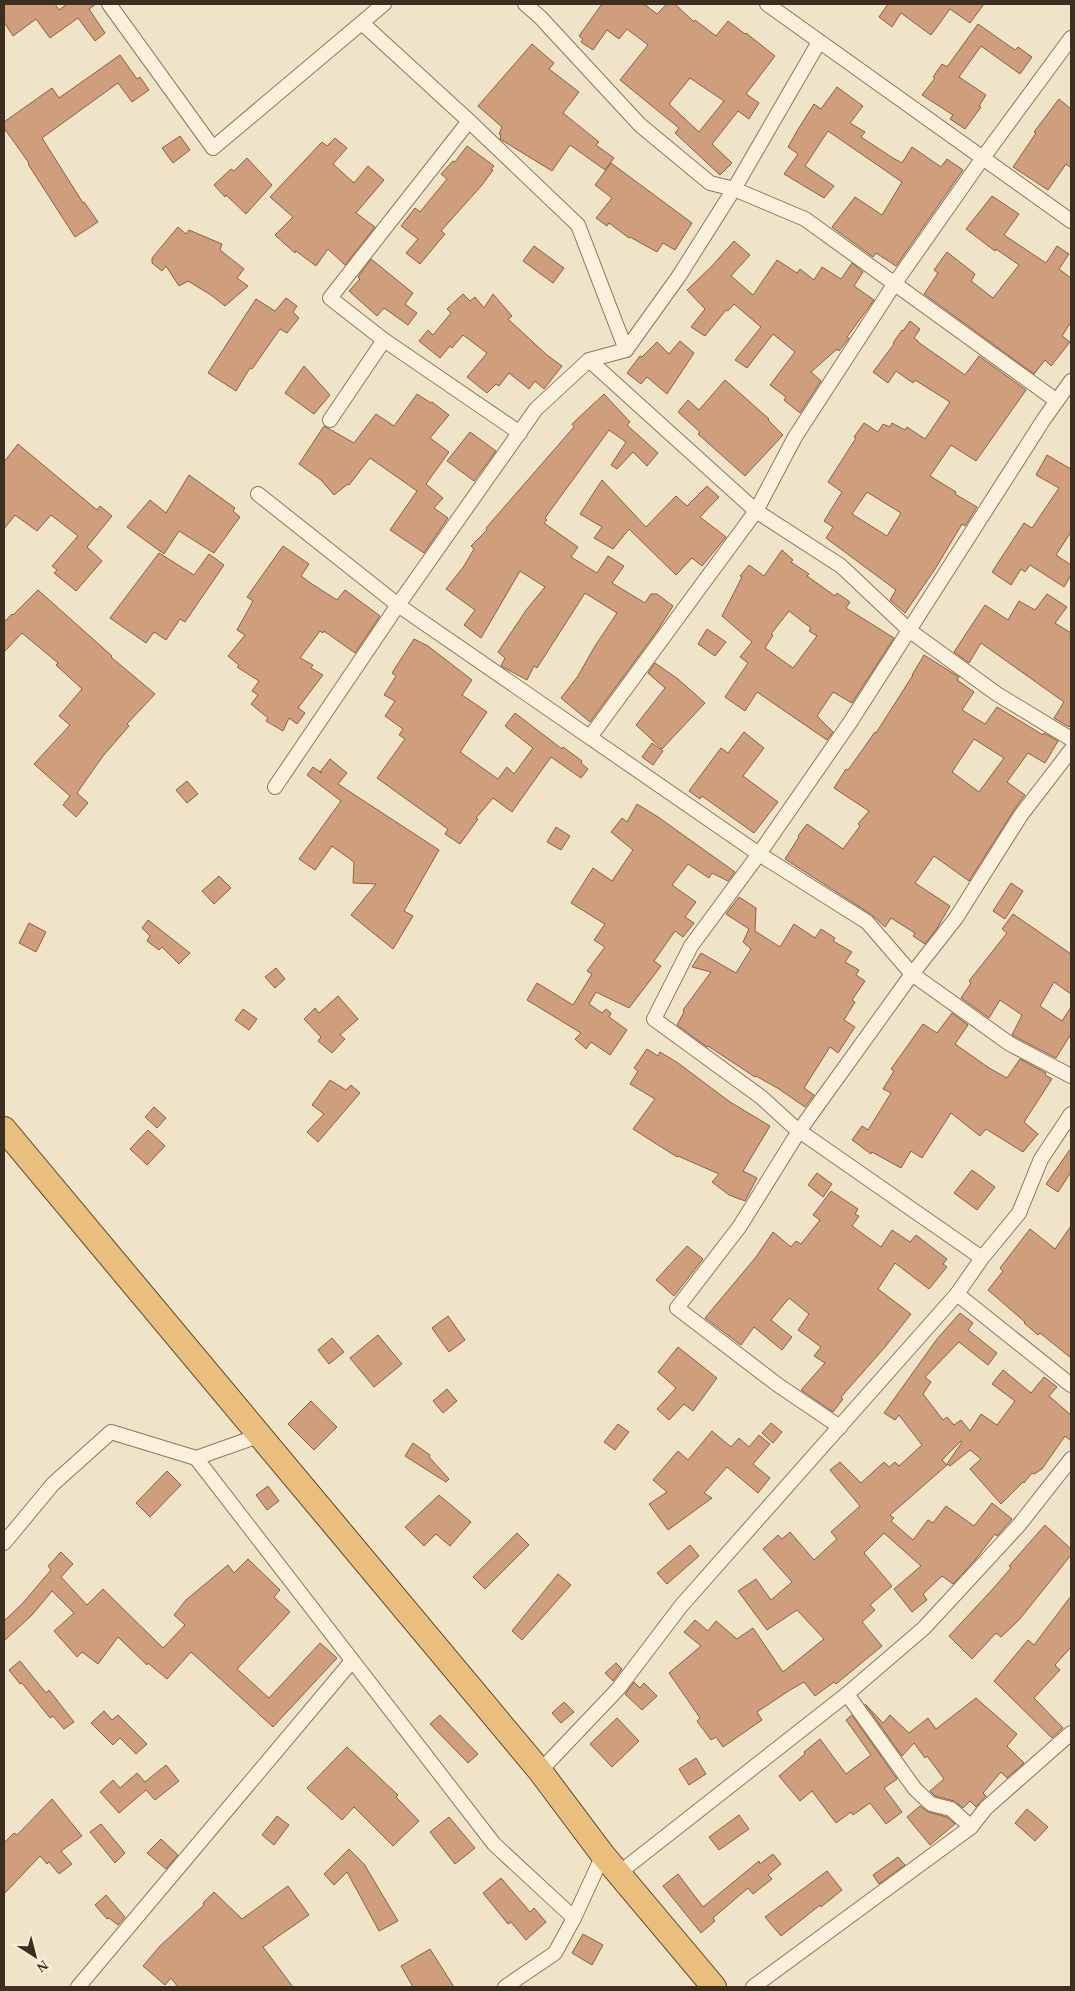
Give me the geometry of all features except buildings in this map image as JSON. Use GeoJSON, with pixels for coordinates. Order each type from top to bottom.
{"type":"FeatureCollection","features":[{"type":"Feature","properties":{"kind":"highway"},"geometry":{"type":"LineString","coordinates":[[4,1129],[258,1436],[540,1771],[611,1864],[714,1987]]}},
{"type":"Feature","properties":{"kind":"street"},"geometry":{"type":"LineString","coordinates":[[109,4],[213,148],[384,4]]}},
{"type":"Feature","properties":{"kind":"street"},"geometry":{"type":"LineString","coordinates":[[525,4],[540,17],[640,125],[710,183],[734,189],[806,219],[895,284],[1063,399]]}},
{"type":"Feature","properties":{"kind":"street"},"geometry":{"type":"LineString","coordinates":[[767,4],[982,160],[1071,221]]}},
{"type":"Feature","properties":{"kind":"street"},"geometry":{"type":"LineString","coordinates":[[362,23],[469,121],[578,225],[626,350]]}},
{"type":"Feature","properties":{"kind":"street"},"geometry":{"type":"LineString","coordinates":[[590,737],[756,511],[796,437],[895,284],[1071,38]]}},
{"type":"Feature","properties":{"kind":"street"},"geometry":{"type":"LineString","coordinates":[[275,787],[398,605],[536,409],[588,360],[626,350],[678,276],[734,189],[819,42]]}},
{"type":"Feature","properties":{"kind":"street"},"geometry":{"type":"LineString","coordinates":[[469,121],[330,298],[384,340],[520,433]]}},
{"type":"Feature","properties":{"kind":"street"},"geometry":{"type":"LineString","coordinates":[[330,420],[384,340]]}},
{"type":"Feature","properties":{"kind":"street"},"geometry":{"type":"LineString","coordinates":[[588,360],[756,511],[841,566],[910,631],[997,694],[1071,739]]}},
{"type":"Feature","properties":{"kind":"street"},"geometry":{"type":"LineString","coordinates":[[982,1258],[799,1130],[761,1097],[654,1019],[691,946],[759,854],[851,721],[1063,399],[1071,381]]}},
{"type":"Feature","properties":{"kind":"street"},"geometry":{"type":"LineString","coordinates":[[258,494],[398,605],[759,854],[867,922],[912,974],[1010,1044],[1071,1076]]}},
{"type":"Feature","properties":{"kind":"street"},"geometry":{"type":"LineString","coordinates":[[840,1427],[778,1385],[677,1308],[740,1226],[799,1130],[912,974],[956,918],[1037,792],[1071,750]]}},
{"type":"Feature","properties":{"kind":"street"},"geometry":{"type":"LineString","coordinates":[[540,1771],[618,1689],[681,1606],[957,1294],[982,1258],[1019,1212],[1041,1159],[1071,1114]]}},
{"type":"Feature","properties":{"kind":"street"},"geometry":{"type":"LineString","coordinates":[[957,1294],[1071,1385]]}},
{"type":"Feature","properties":{"kind":"street"},"geometry":{"type":"LineString","coordinates":[[4,1543],[53,1484],[111,1432],[196,1458],[494,1844],[574,1918]]}},
{"type":"Feature","properties":{"kind":"street"},"geometry":{"type":"LineString","coordinates":[[196,1458],[258,1436]]}},
{"type":"Feature","properties":{"kind":"street"},"geometry":{"type":"LineString","coordinates":[[505,1987],[555,1953],[574,1918],[611,1864],[847,1694],[924,1628],[1019,1525],[1071,1459]]}},
{"type":"Feature","properties":{"kind":"street"},"geometry":{"type":"LineString","coordinates":[[78,1987],[352,1661]]}},
{"type":"Feature","properties":{"kind":"street"},"geometry":{"type":"LineString","coordinates":[[847,1694],[915,1788],[931,1804],[951,1809],[971,1827]]}},
{"type":"Feature","properties":{"kind":"street"},"geometry":{"type":"LineString","coordinates":[[753,1987],[971,1827],[986,1808],[1071,1733]]}}]}
